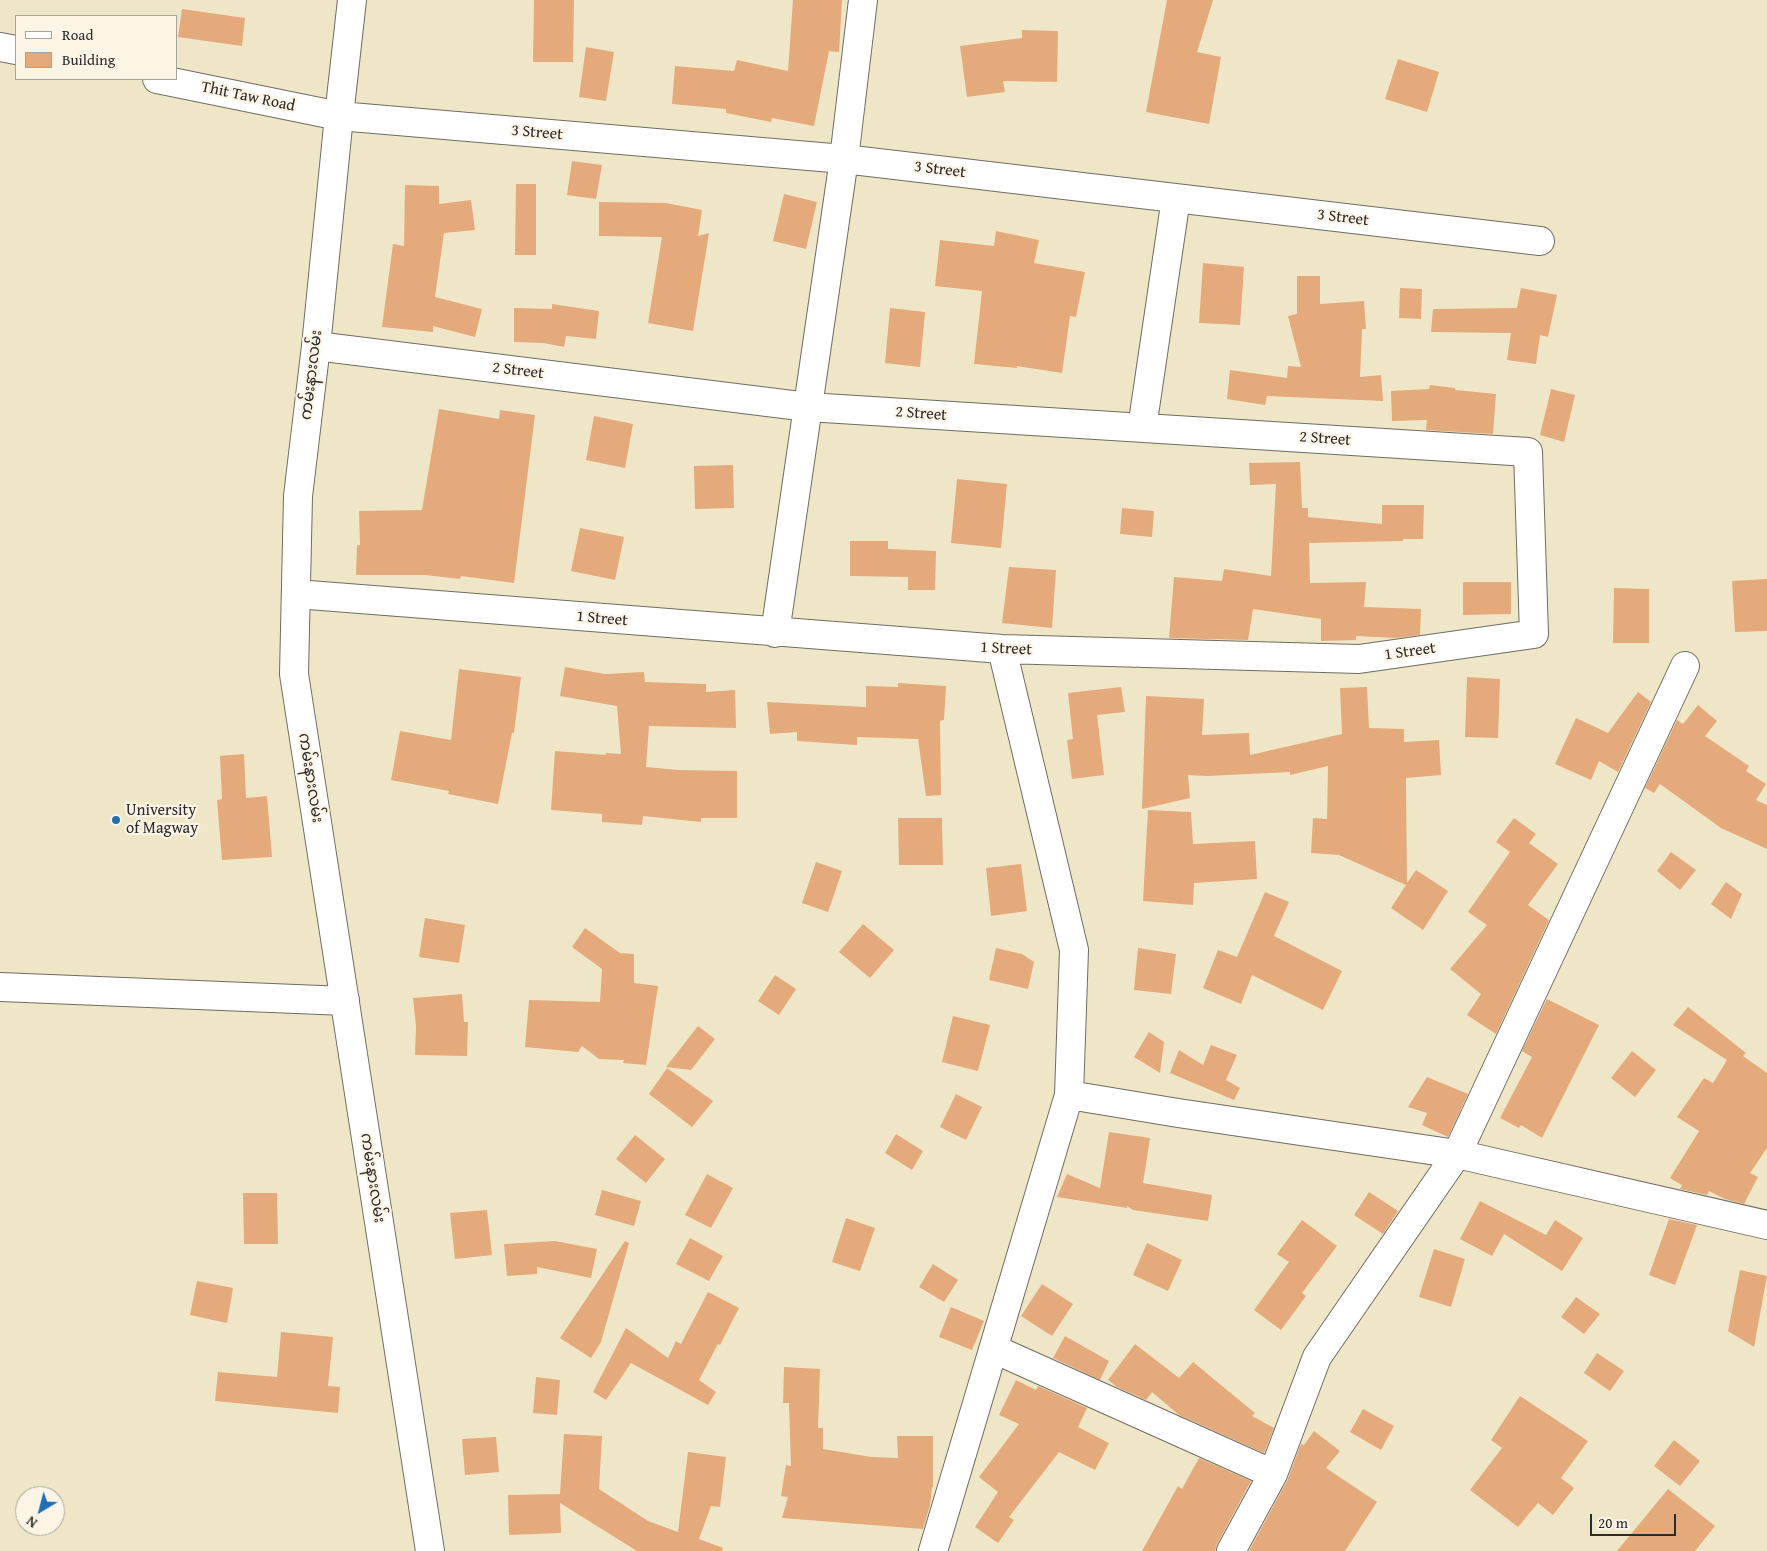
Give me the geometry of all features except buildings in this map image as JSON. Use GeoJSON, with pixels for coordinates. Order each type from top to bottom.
{"type":"FeatureCollection","features":[{"type":"Feature","properties":{"kind":"street","name":"ကမ်းနားလမ်း"},"geometry":{"type":"LineString","coordinates":[[352,0],[316,346],[298,496],[294,674],[430,1551]]}},
{"type":"Feature","properties":{"kind":"street"},"geometry":{"type":"LineString","coordinates":[[775,632],[844,159],[863,0]]}},
{"type":"Feature","properties":{"kind":"street"},"geometry":{"type":"LineString","coordinates":[[0,47],[15,50]]}},
{"type":"Feature","properties":{"kind":"street","name":"Thit Taw Road"},"geometry":{"type":"LineString","coordinates":[[162,80],[339,116]]}},
{"type":"Feature","properties":{"kind":"street","name":"3 Street"},"geometry":{"type":"LineString","coordinates":[[339,116],[844,159],[1540,241]]}},
{"type":"Feature","properties":{"kind":"street"},"geometry":{"type":"LineString","coordinates":[[1142,428],[1176,198]]}},
{"type":"Feature","properties":{"kind":"street","name":"2 Street"},"geometry":{"type":"LineString","coordinates":[[316,346],[808,406],[1528,452]]}},
{"type":"Feature","properties":{"kind":"street","name":"1 Street"},"geometry":{"type":"LineString","coordinates":[[296,594],[1002,649],[1359,660],[1534,634],[1528,452]]}},
{"type":"Feature","properties":{"kind":"street"},"geometry":{"type":"LineString","coordinates":[[933,1551],[1069,1095],[1074,950],[1002,649]]}},
{"type":"Feature","properties":{"kind":"street"},"geometry":{"type":"LineString","coordinates":[[1231,1551],[1273,1474],[1317,1357],[1457,1154],[1685,666]]}},
{"type":"Feature","properties":{"kind":"street"},"geometry":{"type":"LineString","coordinates":[[0,987],[345,1001]]}},
{"type":"Feature","properties":{"kind":"street"},"geometry":{"type":"LineString","coordinates":[[1069,1095],[1457,1154],[1767,1225]]}},
{"type":"Feature","properties":{"kind":"street"},"geometry":{"type":"LineString","coordinates":[[994,1349],[1273,1474]]}},
{"type":"Feature","properties":{"kind":"place","name":"University of Magway"},"geometry":{"type":"Point","coordinates":[116,820]}}]}
